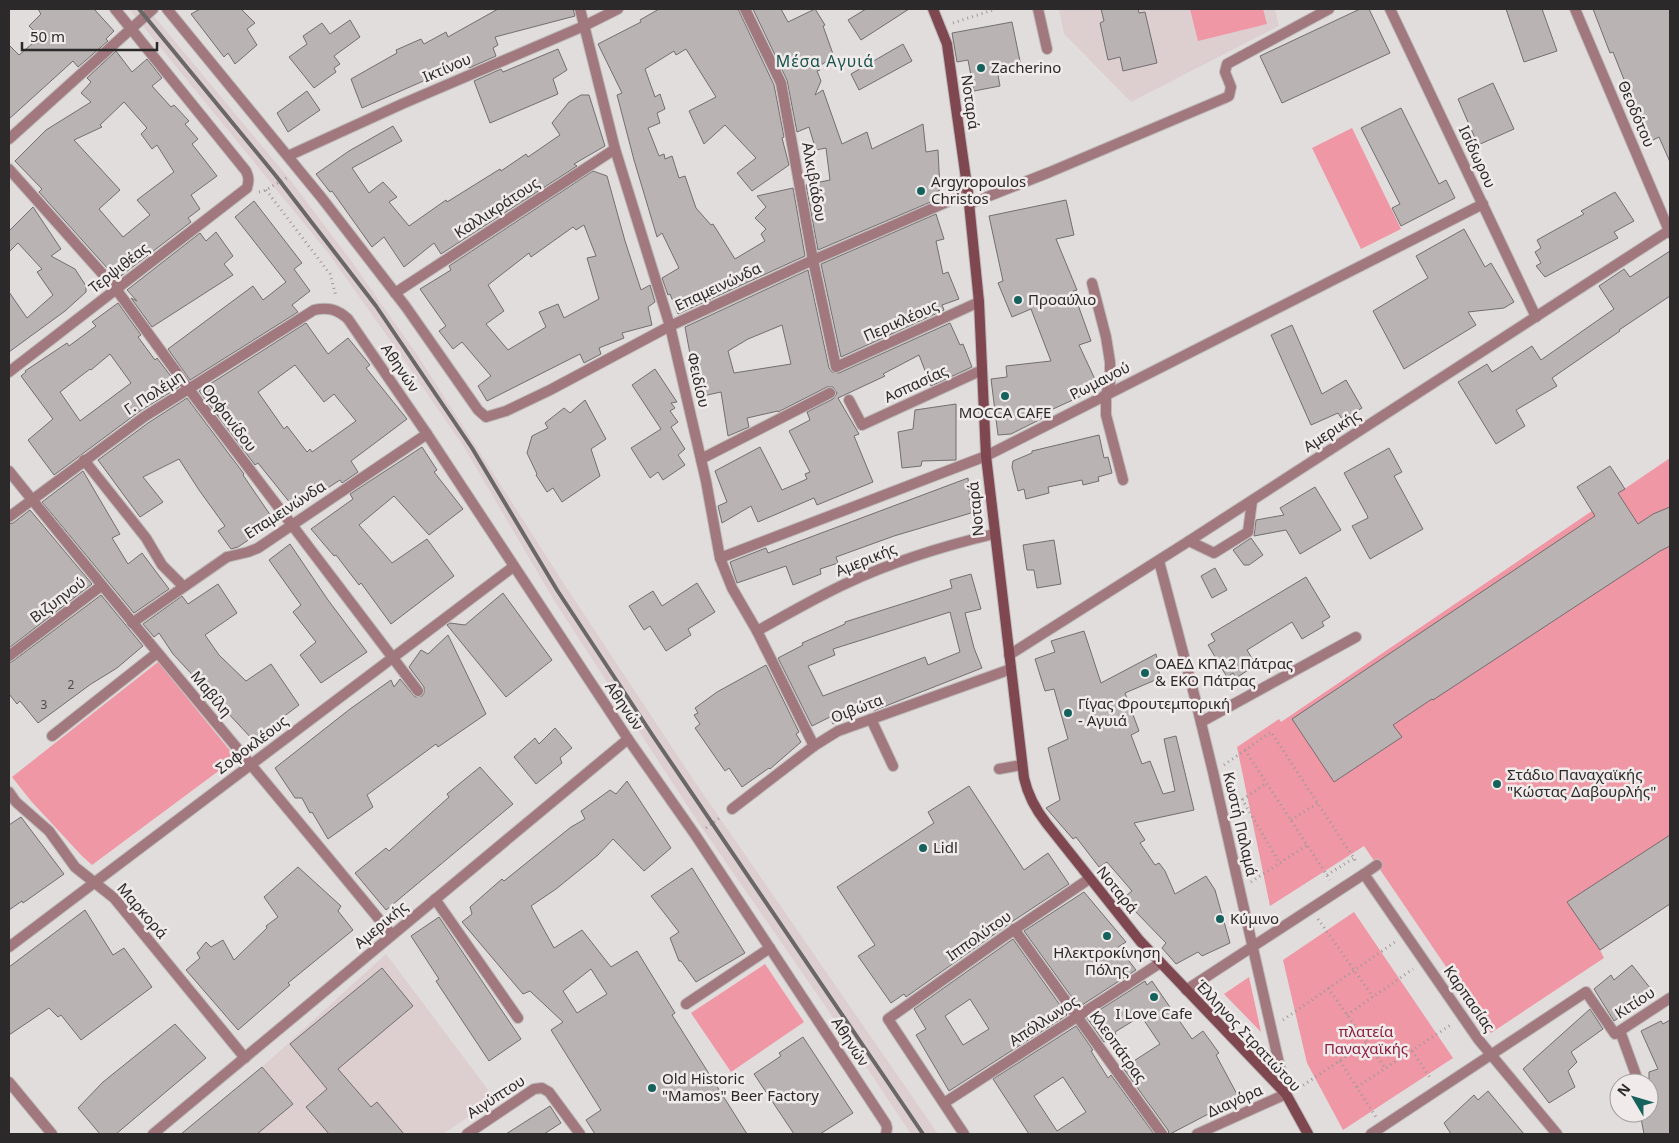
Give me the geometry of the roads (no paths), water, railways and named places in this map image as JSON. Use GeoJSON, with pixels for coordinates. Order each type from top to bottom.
{"type":"FeatureCollection","features":[{"type":"Feature","properties":{"kind":"main road","name":"Νοταρά"},"geometry":{"type":"LineString","coordinates":[[933,9],[946,44],[968,192],[979,302],[986,456],[1022,764],[1027,792],[1032,803],[1089,878],[1125,924],[1160,963]]}},
{"type":"Feature","properties":{"kind":"main road","name":"Έλληνος Στρατιώτου"},"geometry":{"type":"LineString","coordinates":[[1160,963],[1286,1095],[1308,1134]]}},
{"type":"Feature","properties":{"kind":"street"},"geometry":{"type":"LineString","coordinates":[[115,9],[130,29]]}},
{"type":"Feature","properties":{"kind":"street"},"geometry":{"type":"LineString","coordinates":[[9,139],[153,9]]}},
{"type":"Feature","properties":{"kind":"street"},"geometry":{"type":"LineString","coordinates":[[167,9],[300,170],[395,293]]}},
{"type":"Feature","properties":{"kind":"street","name":"Φειδίου"},"geometry":{"type":"LineString","coordinates":[[580,9],[615,148],[670,326],[706,481],[720,558],[732,588],[757,631],[814,746]]}},
{"type":"Feature","properties":{"kind":"street","name":"Ικτίνου"},"geometry":{"type":"LineString","coordinates":[[288,156],[402,104],[584,26],[618,9]]}},
{"type":"Feature","properties":{"kind":"street","name":"Αλκιβιάδου"},"geometry":{"type":"LineString","coordinates":[[745,9],[781,84],[813,260],[836,367]]}},
{"type":"Feature","properties":{"kind":"street"},"geometry":{"type":"LineString","coordinates":[[1038,9],[1047,49]]}},
{"type":"Feature","properties":{"kind":"street"},"geometry":{"type":"LineString","coordinates":[[969,204],[1050,172],[1229,96],[1232,88],[1225,72],[1227,64],[1329,9]]}},
{"type":"Feature","properties":{"kind":"street","name":"Ισίδωρου"},"geometry":{"type":"LineString","coordinates":[[1390,9],[1536,317]]}},
{"type":"Feature","properties":{"kind":"street","name":"Θεοδότου"},"geometry":{"type":"LineString","coordinates":[[1575,9],[1670,232]]}},
{"type":"Feature","properties":{"kind":"street","name":"Τερψιθέας"},"geometry":{"type":"LineString","coordinates":[[10,367],[116,289],[247,188],[249,177],[246,171],[130,29]]}},
{"type":"Feature","properties":{"kind":"street","name":"Καλλικράτους"},"geometry":{"type":"LineString","coordinates":[[395,293],[615,148]]}},
{"type":"Feature","properties":{"kind":"street","name":"Ορφανίδου"},"geometry":{"type":"LineString","coordinates":[[9,169],[116,289],[188,388],[418,691]]}},
{"type":"Feature","properties":{"kind":"street","name":"Επαμεινώνδα"},"geometry":{"type":"LineString","coordinates":[[395,293],[478,410],[486,417],[506,411],[550,390],[670,326],[813,260],[968,192]]}},
{"type":"Feature","properties":{"kind":"street","name":"Ρωμανού"},"geometry":{"type":"LineString","coordinates":[[720,558],[986,456],[1483,204]]}},
{"type":"Feature","properties":{"kind":"street","name":"Αμερικής"},"geometry":{"type":"LineString","coordinates":[[1009,655],[1190,542],[1670,232]]}},
{"type":"Feature","properties":{"kind":"street"},"geometry":{"type":"LineString","coordinates":[[1092,283],[1106,337],[1110,362],[1110,384],[1106,394],[1106,415],[1123,480]]}},
{"type":"Feature","properties":{"kind":"street","name":"Περικλέους"},"geometry":{"type":"LineString","coordinates":[[836,367],[979,302]]}},
{"type":"Feature","properties":{"kind":"street","name":"Γ. Πολέμη"},"geometry":{"type":"LineString","coordinates":[[9,517],[84,460],[188,388],[314,310],[323,308],[340,312]]}},
{"type":"Feature","properties":{"kind":"street","name":"Αθηνών"},"geometry":{"type":"LineString","coordinates":[[340,312],[348,319],[427,434],[513,567],[696,836],[886,1124],[888,1128],[886,1134]]}},
{"type":"Feature","properties":{"kind":"street","name":"Ασπασίας"},"geometry":{"type":"LineString","coordinates":[[849,400],[862,425],[982,370]]}},
{"type":"Feature","properties":{"kind":"street"},"geometry":{"type":"LineString","coordinates":[[701,459],[830,393]]}},
{"type":"Feature","properties":{"kind":"street","name":"Επαμεινώνδα"},"geometry":{"type":"LineString","coordinates":[[132,623],[227,557],[252,551],[427,434]]}},
{"type":"Feature","properties":{"kind":"street"},"geometry":{"type":"LineString","coordinates":[[84,460],[146,538],[162,565],[183,586]]}},
{"type":"Feature","properties":{"kind":"street","name":"Μαβίλη"},"geometry":{"type":"LineString","coordinates":[[9,471],[101,586],[252,764],[392,936]]}},
{"type":"Feature","properties":{"kind":"street"},"geometry":{"type":"LineString","coordinates":[[1190,542],[1214,553],[1248,532],[1252,501]]}},
{"type":"Feature","properties":{"kind":"street","name":"Αμερικής"},"geometry":{"type":"LineString","coordinates":[[757,631],[823,595],[884,568],[940,548],[994,534]]}},
{"type":"Feature","properties":{"kind":"street","name":"Κωστή Παλαμά"},"geometry":{"type":"LineString","coordinates":[[1159,561],[1213,772],[1286,1095]]}},
{"type":"Feature","properties":{"kind":"street","name":"Σοφοκλέους"},"geometry":{"type":"LineString","coordinates":[[9,947],[513,567]]}},
{"type":"Feature","properties":{"kind":"street","name":"Βιζυηνού"},"geometry":{"type":"LineString","coordinates":[[9,656],[101,586]]}},
{"type":"Feature","properties":{"kind":"street"},"geometry":{"type":"LineString","coordinates":[[1201,722],[1356,637]]}},
{"type":"Feature","properties":{"kind":"street"},"geometry":{"type":"LineString","coordinates":[[52,736],[157,653]]}},
{"type":"Feature","properties":{"kind":"street","name":"Οιβώτα"},"geometry":{"type":"LineString","coordinates":[[732,809],[814,746],[838,731],[1011,669]]}},
{"type":"Feature","properties":{"kind":"street"},"geometry":{"type":"LineString","coordinates":[[871,719],[893,766]]}},
{"type":"Feature","properties":{"kind":"street","name":"Αμερικής"},"geometry":{"type":"LineString","coordinates":[[153,1134],[628,738]]}},
{"type":"Feature","properties":{"kind":"street"},"geometry":{"type":"LineString","coordinates":[[1000,769],[1022,764]]}},
{"type":"Feature","properties":{"kind":"street","name":"Μαρκορά"},"geometry":{"type":"LineString","coordinates":[[9,792],[16,802],[49,831],[75,867],[114,898],[245,1058]]}},
{"type":"Feature","properties":{"kind":"street"},"geometry":{"type":"LineString","coordinates":[[1186,990],[1252,945],[1377,865]]}},
{"type":"Feature","properties":{"kind":"street","name":"Καρπασίας"},"geometry":{"type":"LineString","coordinates":[[1364,874],[1462,1017],[1491,1056],[1557,1134]]}},
{"type":"Feature","properties":{"kind":"street","name":"Ιππολύτου"},"geometry":{"type":"LineString","coordinates":[[944,1103],[888,1019],[1089,878]]}},
{"type":"Feature","properties":{"kind":"street"},"geometry":{"type":"LineString","coordinates":[[435,899],[518,1018]]}},
{"type":"Feature","properties":{"kind":"street","name":"Κλεοπάτρας"},"geometry":{"type":"LineString","coordinates":[[1014,929],[1162,1134]]}},
{"type":"Feature","properties":{"kind":"street"},"geometry":{"type":"LineString","coordinates":[[686,1004],[770,948]]}},
{"type":"Feature","properties":{"kind":"street","name":"Απόλλωνος"},"geometry":{"type":"LineString","coordinates":[[944,1103],[1160,963]]}},
{"type":"Feature","properties":{"kind":"street"},"geometry":{"type":"LineString","coordinates":[[1371,1134],[1586,992],[1617,1032],[1635,1073]]}},
{"type":"Feature","properties":{"kind":"street","name":"Κιτίου"},"geometry":{"type":"LineString","coordinates":[[1617,1032],[1670,998]]}},
{"type":"Feature","properties":{"kind":"street"},"geometry":{"type":"LineString","coordinates":[[9,1082],[52,1134]]}},
{"type":"Feature","properties":{"kind":"street","name":"Αιγύπτου"},"geometry":{"type":"LineString","coordinates":[[467,1134],[538,1088],[549,1092],[580,1134]]}},
{"type":"Feature","properties":{"kind":"street","name":"Διαγόρα"},"geometry":{"type":"LineString","coordinates":[[1197,1134],[1286,1095]]}},
{"type":"Feature","properties":{"kind":"street"},"geometry":{"type":"LineString","coordinates":[[944,1103],[964,1134]]}},
{"type":"Feature","properties":{"kind":"railway"},"geometry":{"type":"LineString","coordinates":[[139,9],[276,176],[376,306],[472,448],[557,590],[653,736],[923,1134]]}},
{"type":"Feature","properties":{"kind":"place","name":"Zacherino"},"geometry":{"type":"Point","coordinates":[981,68]}},
{"type":"Feature","properties":{"kind":"place","name":"Argyropoulos Christos"},"geometry":{"type":"Point","coordinates":[921,191]}},
{"type":"Feature","properties":{"kind":"place","name":"Προαύλιο"},"geometry":{"type":"Point","coordinates":[1018,300]}},
{"type":"Feature","properties":{"kind":"place","name":"MOCCA CAFE"},"geometry":{"type":"Point","coordinates":[1005,396]}},
{"type":"Feature","properties":{"kind":"place","name":"ΟΑΕΔ ΚΠΑ2 Πάτρας & ΕΚΟ Πάτρας"},"geometry":{"type":"Point","coordinates":[1145,673]}},
{"type":"Feature","properties":{"kind":"place","name":"Γίγας Φρουτεμπορική - Αγυιά"},"geometry":{"type":"Point","coordinates":[1068,713]}},
{"type":"Feature","properties":{"kind":"place","name":"Στάδιο Παναχαϊκής \"Κώστας Δαβουρλής\""},"geometry":{"type":"Point","coordinates":[1497,784]}},
{"type":"Feature","properties":{"kind":"place","name":"Lidl"},"geometry":{"type":"Point","coordinates":[923,848]}},
{"type":"Feature","properties":{"kind":"place","name":"Κύμινο"},"geometry":{"type":"Point","coordinates":[1220,919]}},
{"type":"Feature","properties":{"kind":"place","name":"Ηλεκτροκίνηση Πόλης"},"geometry":{"type":"Point","coordinates":[1107,936]}},
{"type":"Feature","properties":{"kind":"place","name":"I Love Cafe"},"geometry":{"type":"Point","coordinates":[1154,997]}},
{"type":"Feature","properties":{"kind":"place","name":"Old Historic \"Mamos\" Beer Factory"},"geometry":{"type":"Point","coordinates":[652,1088]}},
{"type":"Feature","properties":{"kind":"district","name":"Μέσα Αγυιά"},"geometry":{"type":"Point","coordinates":[825,61]}},
{"type":"Feature","properties":{"kind":"park label","name":"πλατεία Παναχαϊκής"},"geometry":{"type":"Point","coordinates":[1366,1040]}}]}
